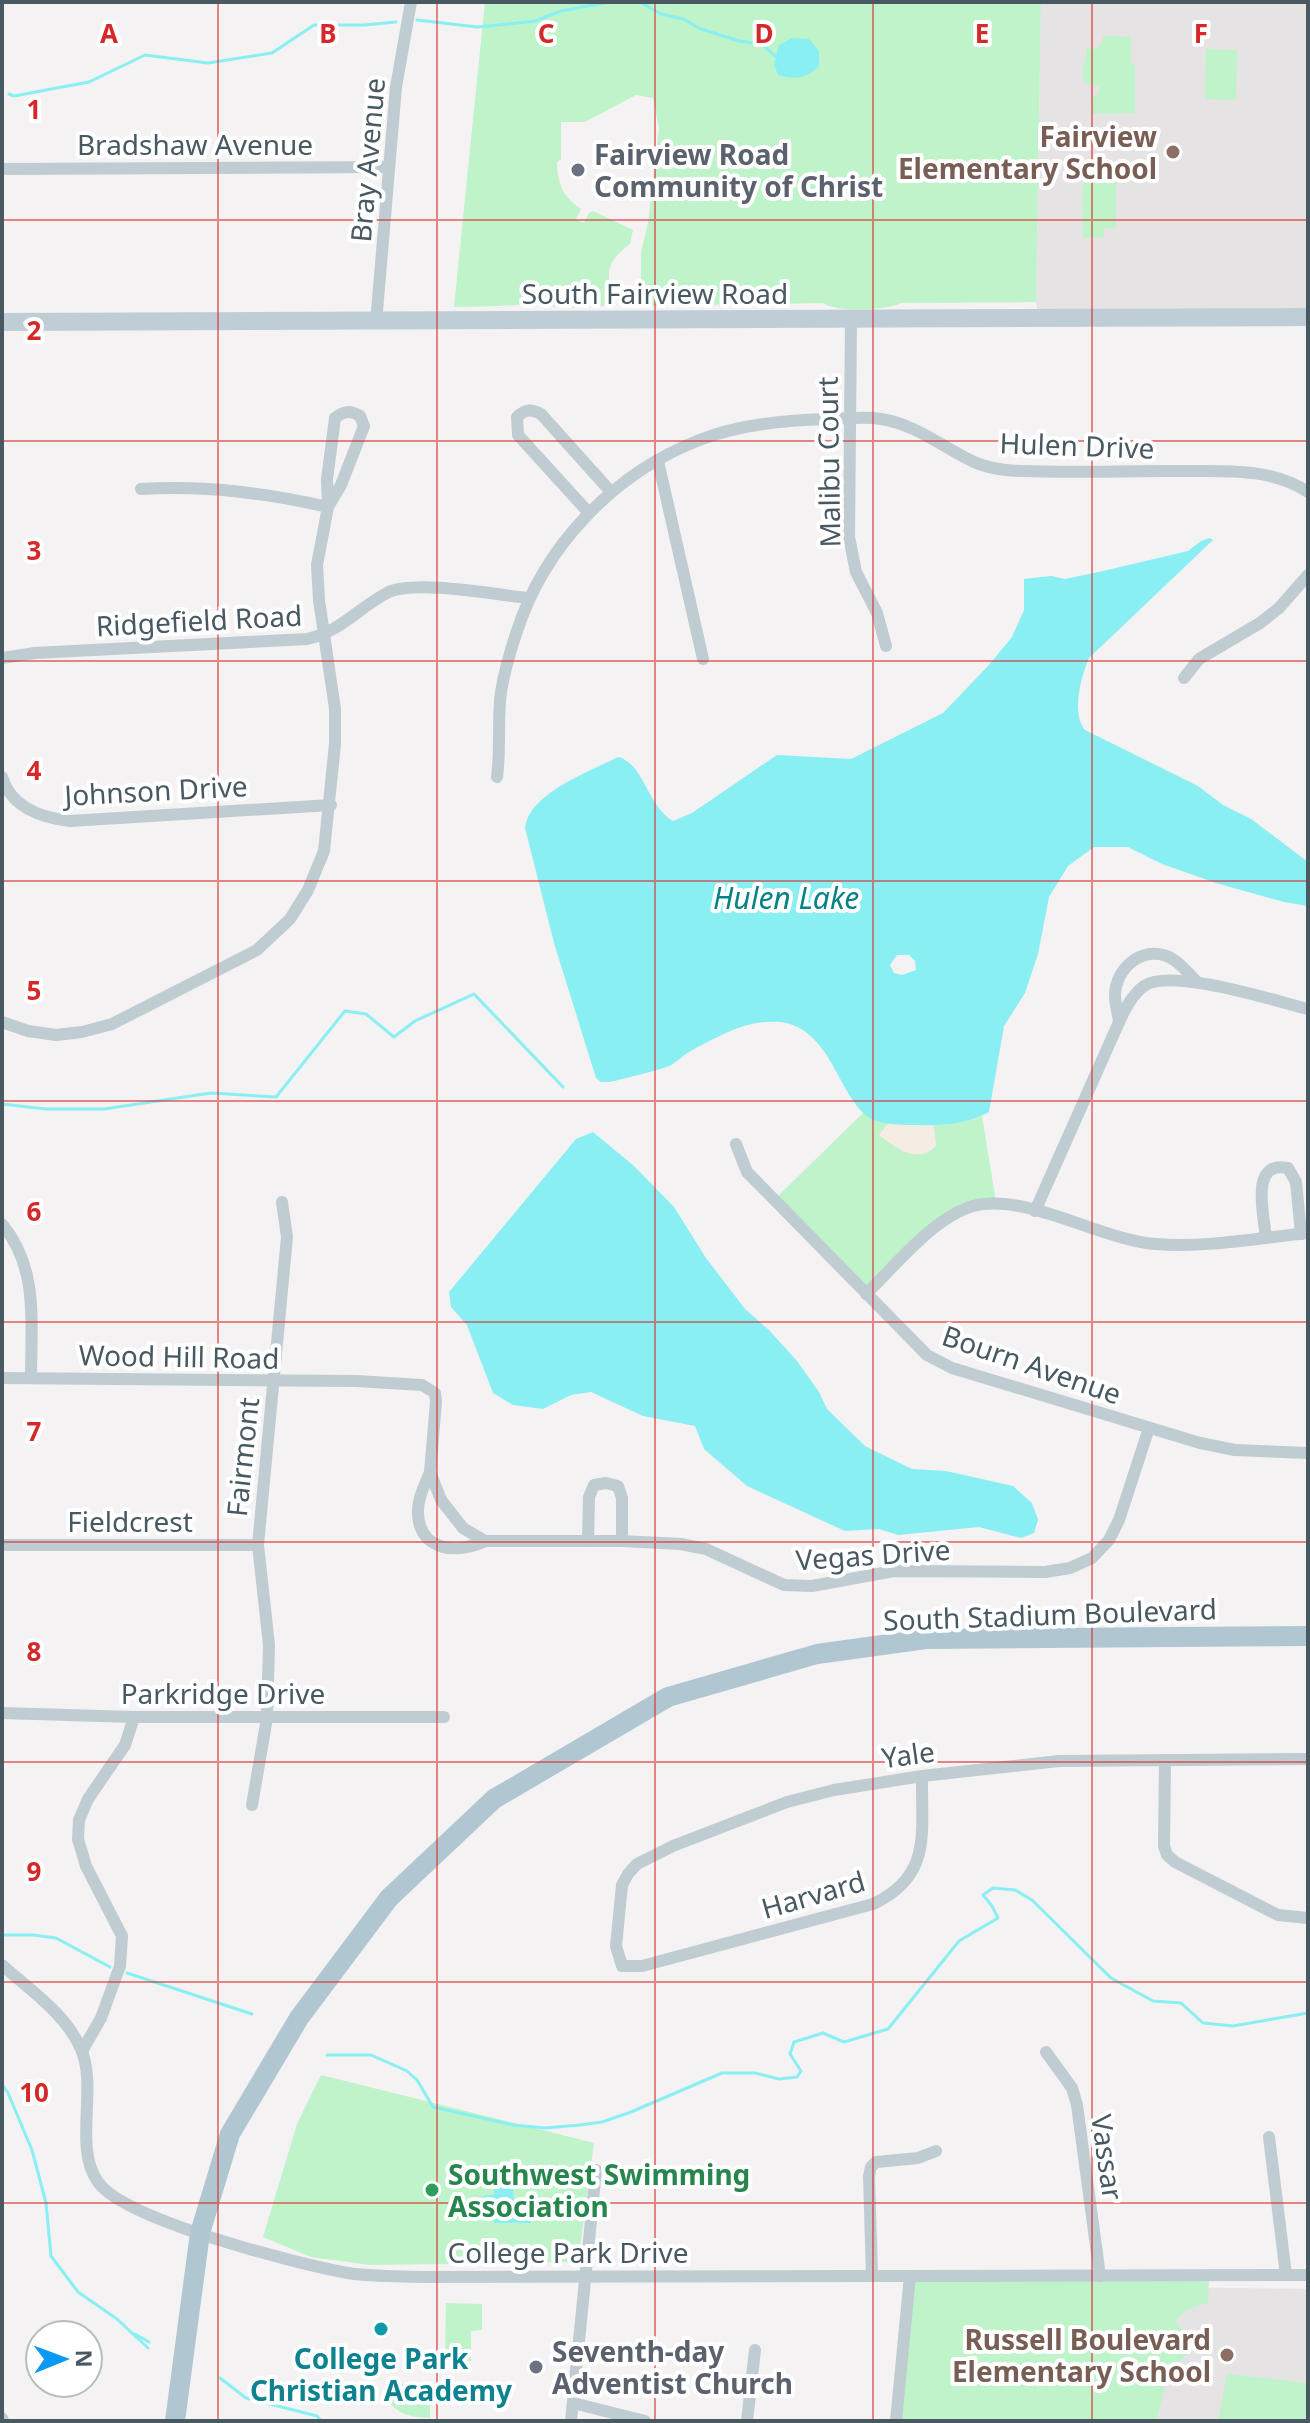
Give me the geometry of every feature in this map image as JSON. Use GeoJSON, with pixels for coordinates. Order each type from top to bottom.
{"type":"FeatureCollection","features":[{"type":"Feature","properties":{"kind":"main road","name":"South Stadium Boulevard"},"geometry":{"type":"LineString","coordinates":[[175,2421],[200,2233],[230,2134],[299,2018],[389,1898],[494,1799],[668,1697],[817,1654],[926,1639],[1308,1636]]}},
{"type":"Feature","properties":{"kind":"street","name":"Bray Avenue"},"geometry":{"type":"LineString","coordinates":[[376,323],[396,87],[411,2]]}},
{"type":"Feature","properties":{"kind":"street","name":"Bradshaw Avenue"},"geometry":{"type":"LineString","coordinates":[[2,169],[389,167]]}},
{"type":"Feature","properties":{"kind":"street","name":"South Fairview Road"},"geometry":{"type":"LineString","coordinates":[[2,322],[376,323],[1308,317]]}},
{"type":"Feature","properties":{"kind":"street","name":"Malibu Court"},"geometry":{"type":"LineString","coordinates":[[851,319],[849,537],[856,572],[877,613],[886,646]]}},
{"type":"Feature","properties":{"kind":"street"},"geometry":{"type":"LineString","coordinates":[[589,513],[518,435],[517,417],[523,411],[532,410],[541,414],[611,492]]}},
{"type":"Feature","properties":{"kind":"street"},"geometry":{"type":"LineString","coordinates":[[2,1022],[28,1031],[56,1035],[112,1024],[257,950],[290,919],[308,890],[324,851],[331,805],[335,709],[317,565],[328,507],[327,479],[335,418],[344,412],[352,412],[360,416],[364,426],[341,485],[328,507]]}},
{"type":"Feature","properties":{"kind":"street","name":"Hulen Drive"},"geometry":{"type":"LineString","coordinates":[[497,777],[501,751],[501,691],[529,598],[555,552],[611,492],[658,461],[702,439],[756,425],[796,420],[880,419],[901,424],[978,464],[1018,471],[1238,472],[1293,482],[1308,492]]}},
{"type":"Feature","properties":{"kind":"street"},"geometry":{"type":"LineString","coordinates":[[658,461],[703,659]]}},
{"type":"Feature","properties":{"kind":"street"},"geometry":{"type":"LineString","coordinates":[[141,489],[225,489],[264,493],[328,507]]}},
{"type":"Feature","properties":{"kind":"street"},"geometry":{"type":"LineString","coordinates":[[1184,678],[1199,659],[1260,623],[1279,608],[1308,575]]}},
{"type":"Feature","properties":{"kind":"street","name":"Ridgefield Road"},"geometry":{"type":"LineString","coordinates":[[2,658],[35,653],[307,639],[326,635],[389,591],[414,587],[529,598]]}},
{"type":"Feature","properties":{"kind":"street","name":"Johnson Drive"},"geometry":{"type":"LineString","coordinates":[[2,777],[6,788],[27,809],[48,818],[70,821],[331,805]]}},
{"type":"Feature","properties":{"kind":"street"},"geometry":{"type":"LineString","coordinates":[[1119,1022],[1115,994],[1119,978],[1129,963],[1142,955],[1158,954],[1173,959],[1203,983]]}},
{"type":"Feature","properties":{"kind":"street"},"geometry":{"type":"LineString","coordinates":[[1035,1211],[1119,1022],[1130,1001],[1145,985],[1161,980],[1203,983],[1308,1009]]}},
{"type":"Feature","properties":{"kind":"street","name":"Bourn Avenue"},"geometry":{"type":"LineString","coordinates":[[736,1144],[747,1172],[927,1355],[952,1368],[1149,1428],[1235,1450],[1308,1453]]}},
{"type":"Feature","properties":{"kind":"street"},"geometry":{"type":"LineString","coordinates":[[866,1294],[935,1227],[954,1214],[974,1206],[997,1204],[1035,1211],[1128,1240],[1156,1244],[1206,1244],[1266,1238],[1304,1234],[1296,1182],[1288,1168],[1277,1166],[1268,1171],[1261,1185],[1266,1238]]}},
{"type":"Feature","properties":{"kind":"street","name":"Fairmont"},"geometry":{"type":"LineString","coordinates":[[252,1805],[267,1718],[269,1645],[258,1545],[287,1237],[282,1202]]}},
{"type":"Feature","properties":{"kind":"street"},"geometry":{"type":"LineString","coordinates":[[2,1224],[15,1239],[25,1260],[31,1288],[31,1378]]}},
{"type":"Feature","properties":{"kind":"street","name":"Wood Hill Road"},"geometry":{"type":"LineString","coordinates":[[2,1378],[356,1381],[422,1385],[435,1393],[430,1472]]}},
{"type":"Feature","properties":{"kind":"street","name":"Vegas Drive"},"geometry":{"type":"LineString","coordinates":[[430,1472],[420,1495],[418,1514],[421,1527],[439,1546],[454,1550],[469,1549],[485,1541],[681,1544],[706,1549],[784,1585],[812,1586],[894,1571],[1045,1572],[1070,1568],[1092,1558],[1109,1540],[1119,1520],[1149,1428]]}},
{"type":"Feature","properties":{"kind":"street"},"geometry":{"type":"LineString","coordinates":[[430,1472],[441,1500],[463,1528],[485,1541]]}},
{"type":"Feature","properties":{"kind":"street"},"geometry":{"type":"LineString","coordinates":[[588,1541],[589,1497],[594,1485],[606,1483],[618,1486],[622,1498],[622,1541]]}},
{"type":"Feature","properties":{"kind":"street","name":"Fieldcrest"},"geometry":{"type":"LineString","coordinates":[[2,1545],[258,1545]]}},
{"type":"Feature","properties":{"kind":"street","name":"Parkridge Drive"},"geometry":{"type":"LineString","coordinates":[[2,1713],[134,1717],[444,1717]]}},
{"type":"Feature","properties":{"kind":"street"},"geometry":{"type":"LineString","coordinates":[[82,2051],[101,2018],[120,1966],[122,1936],[86,1866],[78,1839],[79,1820],[88,1799],[125,1745],[134,1717]]}},
{"type":"Feature","properties":{"kind":"street","name":"Yale"},"geometry":{"type":"LineString","coordinates":[[622,1966],[616,1946],[622,1885],[637,1864],[673,1846],[787,1802],[834,1790],[922,1776],[1059,1761],[1308,1759]]}},
{"type":"Feature","properties":{"kind":"street"},"geometry":{"type":"LineString","coordinates":[[1165,1760],[1164,1846],[1167,1855],[1278,1915],[1308,1918]]}},
{"type":"Feature","properties":{"kind":"street","name":"Harvard"},"geometry":{"type":"LineString","coordinates":[[622,1966],[642,1966],[873,1904],[889,1896],[902,1887],[913,1873],[918,1859],[922,1776]]}},
{"type":"Feature","properties":{"kind":"street","name":"College Park Drive"},"geometry":{"type":"LineString","coordinates":[[2,1965],[61,2018],[82,2051],[87,2087],[88,2156],[97,2181],[118,2201],[234,2245],[350,2274],[427,2277],[1308,2275]]}},
{"type":"Feature","properties":{"kind":"street","name":"Vassar"},"geometry":{"type":"LineString","coordinates":[[1046,2052],[1072,2088],[1077,2105],[1100,2276]]}},
{"type":"Feature","properties":{"kind":"street"},"geometry":{"type":"LineString","coordinates":[[1269,2137],[1286,2275]]}},
{"type":"Feature","properties":{"kind":"street"},"geometry":{"type":"LineString","coordinates":[[872,2275],[871,2167],[876,2162],[918,2158],[936,2151]]}},
{"type":"Feature","properties":{"kind":"street"},"geometry":{"type":"LineString","coordinates":[[571,2421],[596,2170]]}},
{"type":"Feature","properties":{"kind":"street"},"geometry":{"type":"LineString","coordinates":[[896,2421],[910,2276]]}},
{"type":"Feature","properties":{"kind":"street"},"geometry":{"type":"LineString","coordinates":[[747,2421],[755,2350]]}},
{"type":"Feature","properties":{"kind":"street"},"geometry":{"type":"LineString","coordinates":[[573,2403],[645,2421]]}},
{"type":"Feature","properties":{"kind":"shaded area","name":"Fairview Elementary School"},"geometry":{"type":"Polygon","coordinates":[[[1041,2],[1308,2],[1308,317],[1039,318],[1036,302],[1041,2]]]}},
{"type":"Feature","properties":{"kind":"shaded area","name":"Russell Boulevard Elementary School"},"geometry":{"type":"Polygon","coordinates":[[[1151,2287],[1308,2289],[1308,2421],[1142,2421],[1151,2287]]]}},
{"type":"Feature","properties":{"kind":"green space"},"geometry":{"type":"Polygon","coordinates":[[[485,2],[1041,2],[1036,302],[902,303],[862,309],[839,308],[823,303],[641,306],[641,252],[648,224],[659,128],[653,98],[636,95],[585,122],[561,122],[558,177],[565,194],[581,209],[576,219],[584,223],[593,211],[633,230],[630,244],[616,257],[610,270],[613,303],[580,308],[535,305],[454,307],[485,2]]]}},
{"type":"Feature","properties":{"kind":"green space"},"geometry":{"type":"Polygon","coordinates":[[[1103,36],[1131,37],[1131,64],[1135,65],[1135,113],[1092,114],[1092,99],[1098,93],[1099,86],[1085,83],[1082,76],[1087,48],[1095,49],[1103,43],[1103,36]]]}},
{"type":"Feature","properties":{"kind":"green space"},"geometry":{"type":"Polygon","coordinates":[[[1206,49],[1237,50],[1236,100],[1205,99],[1206,49]]]}},
{"type":"Feature","properties":{"kind":"green space"},"geometry":{"type":"Polygon","coordinates":[[[1088,178],[1116,178],[1116,228],[1104,228],[1104,237],[1083,238],[1082,188],[1088,178]]]}},
{"type":"Feature","properties":{"kind":"green space"},"geometry":{"type":"Polygon","coordinates":[[[864,1112],[887,1122],[921,1126],[956,1123],[982,1116],[996,1202],[954,1212],[866,1293],[775,1199],[864,1112]]]}},
{"type":"Feature","properties":{"kind":"green space","name":"Southwest Swimming Association"},"geometry":{"type":"Polygon","coordinates":[[[321,2075],[594,2143],[578,2262],[370,2265],[311,2257],[263,2237],[297,2124],[321,2075]]]}},
{"type":"Feature","properties":{"kind":"green space"},"geometry":{"type":"Polygon","coordinates":[[[910,2276],[1209,2277],[1208,2303],[1185,2311],[1175,2322],[1191,2339],[1188,2354],[1169,2376],[1156,2421],[896,2421],[910,2276]]]}},
{"type":"Feature","properties":{"kind":"green space"},"geometry":{"type":"Polygon","coordinates":[[[446,2303],[482,2304],[482,2330],[471,2331],[471,2361],[445,2360],[446,2303]]]}},
{"type":"Feature","properties":{"kind":"green space"},"geometry":{"type":"Polygon","coordinates":[[[1227,2374],[1308,2383],[1308,2421],[1218,2421],[1227,2374]]]}},
{"type":"Feature","properties":{"kind":"green space"},"geometry":{"type":"Polygon","coordinates":[[[396,2385],[425,2385],[430,2392],[430,2418],[403,2413],[384,2395],[396,2385]]]}},
{"type":"Feature","properties":{"kind":"sand"},"geometry":{"type":"Polygon","coordinates":[[[889,1122],[934,1126],[936,1146],[922,1154],[899,1149],[879,1135],[889,1122]]]}},
{"type":"Feature","properties":{"kind":"water"},"geometry":{"type":"Polygon","coordinates":[[[792,38],[809,39],[819,51],[819,66],[809,74],[790,78],[778,75],[774,64],[779,45],[792,38]]]}},
{"type":"Feature","properties":{"kind":"water","name":"Hulen Lake"},"geometry":{"type":"Polygon","coordinates":[[[1213,540],[1089,658],[1079,695],[1081,723],[1085,730],[1198,786],[1223,805],[1251,819],[1308,862],[1308,906],[1216,883],[1162,864],[1128,847],[1094,847],[1068,866],[1049,897],[1038,954],[1025,993],[1004,1026],[989,1112],[963,1122],[906,1125],[870,1118],[859,1108],[812,1037],[797,1027],[780,1022],[756,1023],[733,1030],[689,1052],[672,1065],[654,1071],[610,1082],[601,1082],[596,1078],[554,943],[525,828],[537,804],[562,785],[618,757],[634,767],[657,806],[673,821],[692,813],[777,755],[851,759],[943,713],[1012,637],[1024,610],[1024,579],[1051,576],[1065,579],[1103,571],[1188,551],[1201,541],[1213,540]],[[897,955],[890,965],[894,973],[902,975],[916,970],[915,961],[909,955],[897,955]]]}},
{"type":"Feature","properties":{"kind":"water"},"geometry":{"type":"Polygon","coordinates":[[[593,1132],[634,1166],[674,1207],[706,1258],[745,1309],[797,1361],[827,1409],[865,1446],[912,1469],[946,1471],[1013,1486],[1032,1503],[1038,1520],[1034,1533],[1021,1538],[979,1527],[898,1535],[879,1529],[845,1531],[747,1486],[704,1449],[695,1426],[643,1416],[591,1392],[571,1395],[543,1409],[513,1405],[493,1393],[467,1325],[451,1307],[449,1292],[576,1139],[593,1132]]]}},
{"type":"Feature","properties":{"kind":"water"},"geometry":{"type":"Polygon","coordinates":[[[494,2183],[513,2183],[514,2206],[531,2206],[531,2223],[494,2223],[494,2211],[484,2210],[484,2195],[494,2195],[494,2183]]]}},
{"type":"Feature","properties":{"kind":"waterway"},"geometry":{"type":"LineString","coordinates":[[417,20],[477,27],[535,21],[561,11],[610,2]]}},
{"type":"Feature","properties":{"kind":"waterway"},"geometry":{"type":"LineString","coordinates":[[640,2],[661,14],[683,19],[701,29],[739,41],[762,44],[775,56]]}},
{"type":"Feature","properties":{"kind":"waterway"},"geometry":{"type":"LineString","coordinates":[[9,94],[14,96],[89,82],[145,55],[208,63],[272,53],[314,25],[396,22]]}},
{"type":"Feature","properties":{"kind":"waterway"},"geometry":{"type":"LineString","coordinates":[[2,1104],[46,1109],[104,1109],[211,1093],[276,1097],[345,1011],[366,1014],[394,1037],[415,1021],[474,994],[563,1087]]}},
{"type":"Feature","properties":{"kind":"waterway"},"geometry":{"type":"LineString","coordinates":[[327,2055],[371,2055],[407,2071],[417,2080],[433,2107],[513,2125],[545,2128],[602,2122],[722,2073],[755,2073],[779,2079],[797,2077],[801,2071],[790,2054],[794,2042],[823,2033],[844,2042],[888,2029],[959,1941],[998,1918],[983,1895],[993,1888],[1015,1890],[1032,1900],[1111,1978],[1153,2001],[1181,2003],[1203,2023],[1233,2026],[1308,2013]]}},
{"type":"Feature","properties":{"kind":"waterway"},"geometry":{"type":"LineString","coordinates":[[2,1935],[56,1938],[110,1967]]}},
{"type":"Feature","properties":{"kind":"waterway"},"geometry":{"type":"LineString","coordinates":[[127,1973],[252,2014]]}},
{"type":"Feature","properties":{"kind":"waterway"},"geometry":{"type":"LineString","coordinates":[[2,2084],[32,2150],[46,2203],[51,2256],[78,2292],[117,2319],[148,2348]]}},
{"type":"Feature","properties":{"kind":"waterway"},"geometry":{"type":"LineString","coordinates":[[135,2334],[149,2342]]}},
{"type":"Feature","properties":{"kind":"waterway"},"geometry":{"type":"LineString","coordinates":[[220,2378],[246,2398],[317,2416],[321,2421]]}},
{"type":"Feature","properties":{"kind":"place","name":"Fairview Elementary School"},"geometry":{"type":"Point","coordinates":[1173,152]}},
{"type":"Feature","properties":{"kind":"place","name":"Fairview Road Community of Christ"},"geometry":{"type":"Point","coordinates":[578,170]}},
{"type":"Feature","properties":{"kind":"place","name":"Southwest Swimming Association"},"geometry":{"type":"Point","coordinates":[432,2190]}},
{"type":"Feature","properties":{"kind":"place","name":"College Park Christian Academy"},"geometry":{"type":"Point","coordinates":[381,2329]}},
{"type":"Feature","properties":{"kind":"place","name":"Russell Boulevard Elementary School"},"geometry":{"type":"Point","coordinates":[1227,2355]}},
{"type":"Feature","properties":{"kind":"place","name":"Seventh-day Adventist Church"},"geometry":{"type":"Point","coordinates":[536,2367]}}]}
